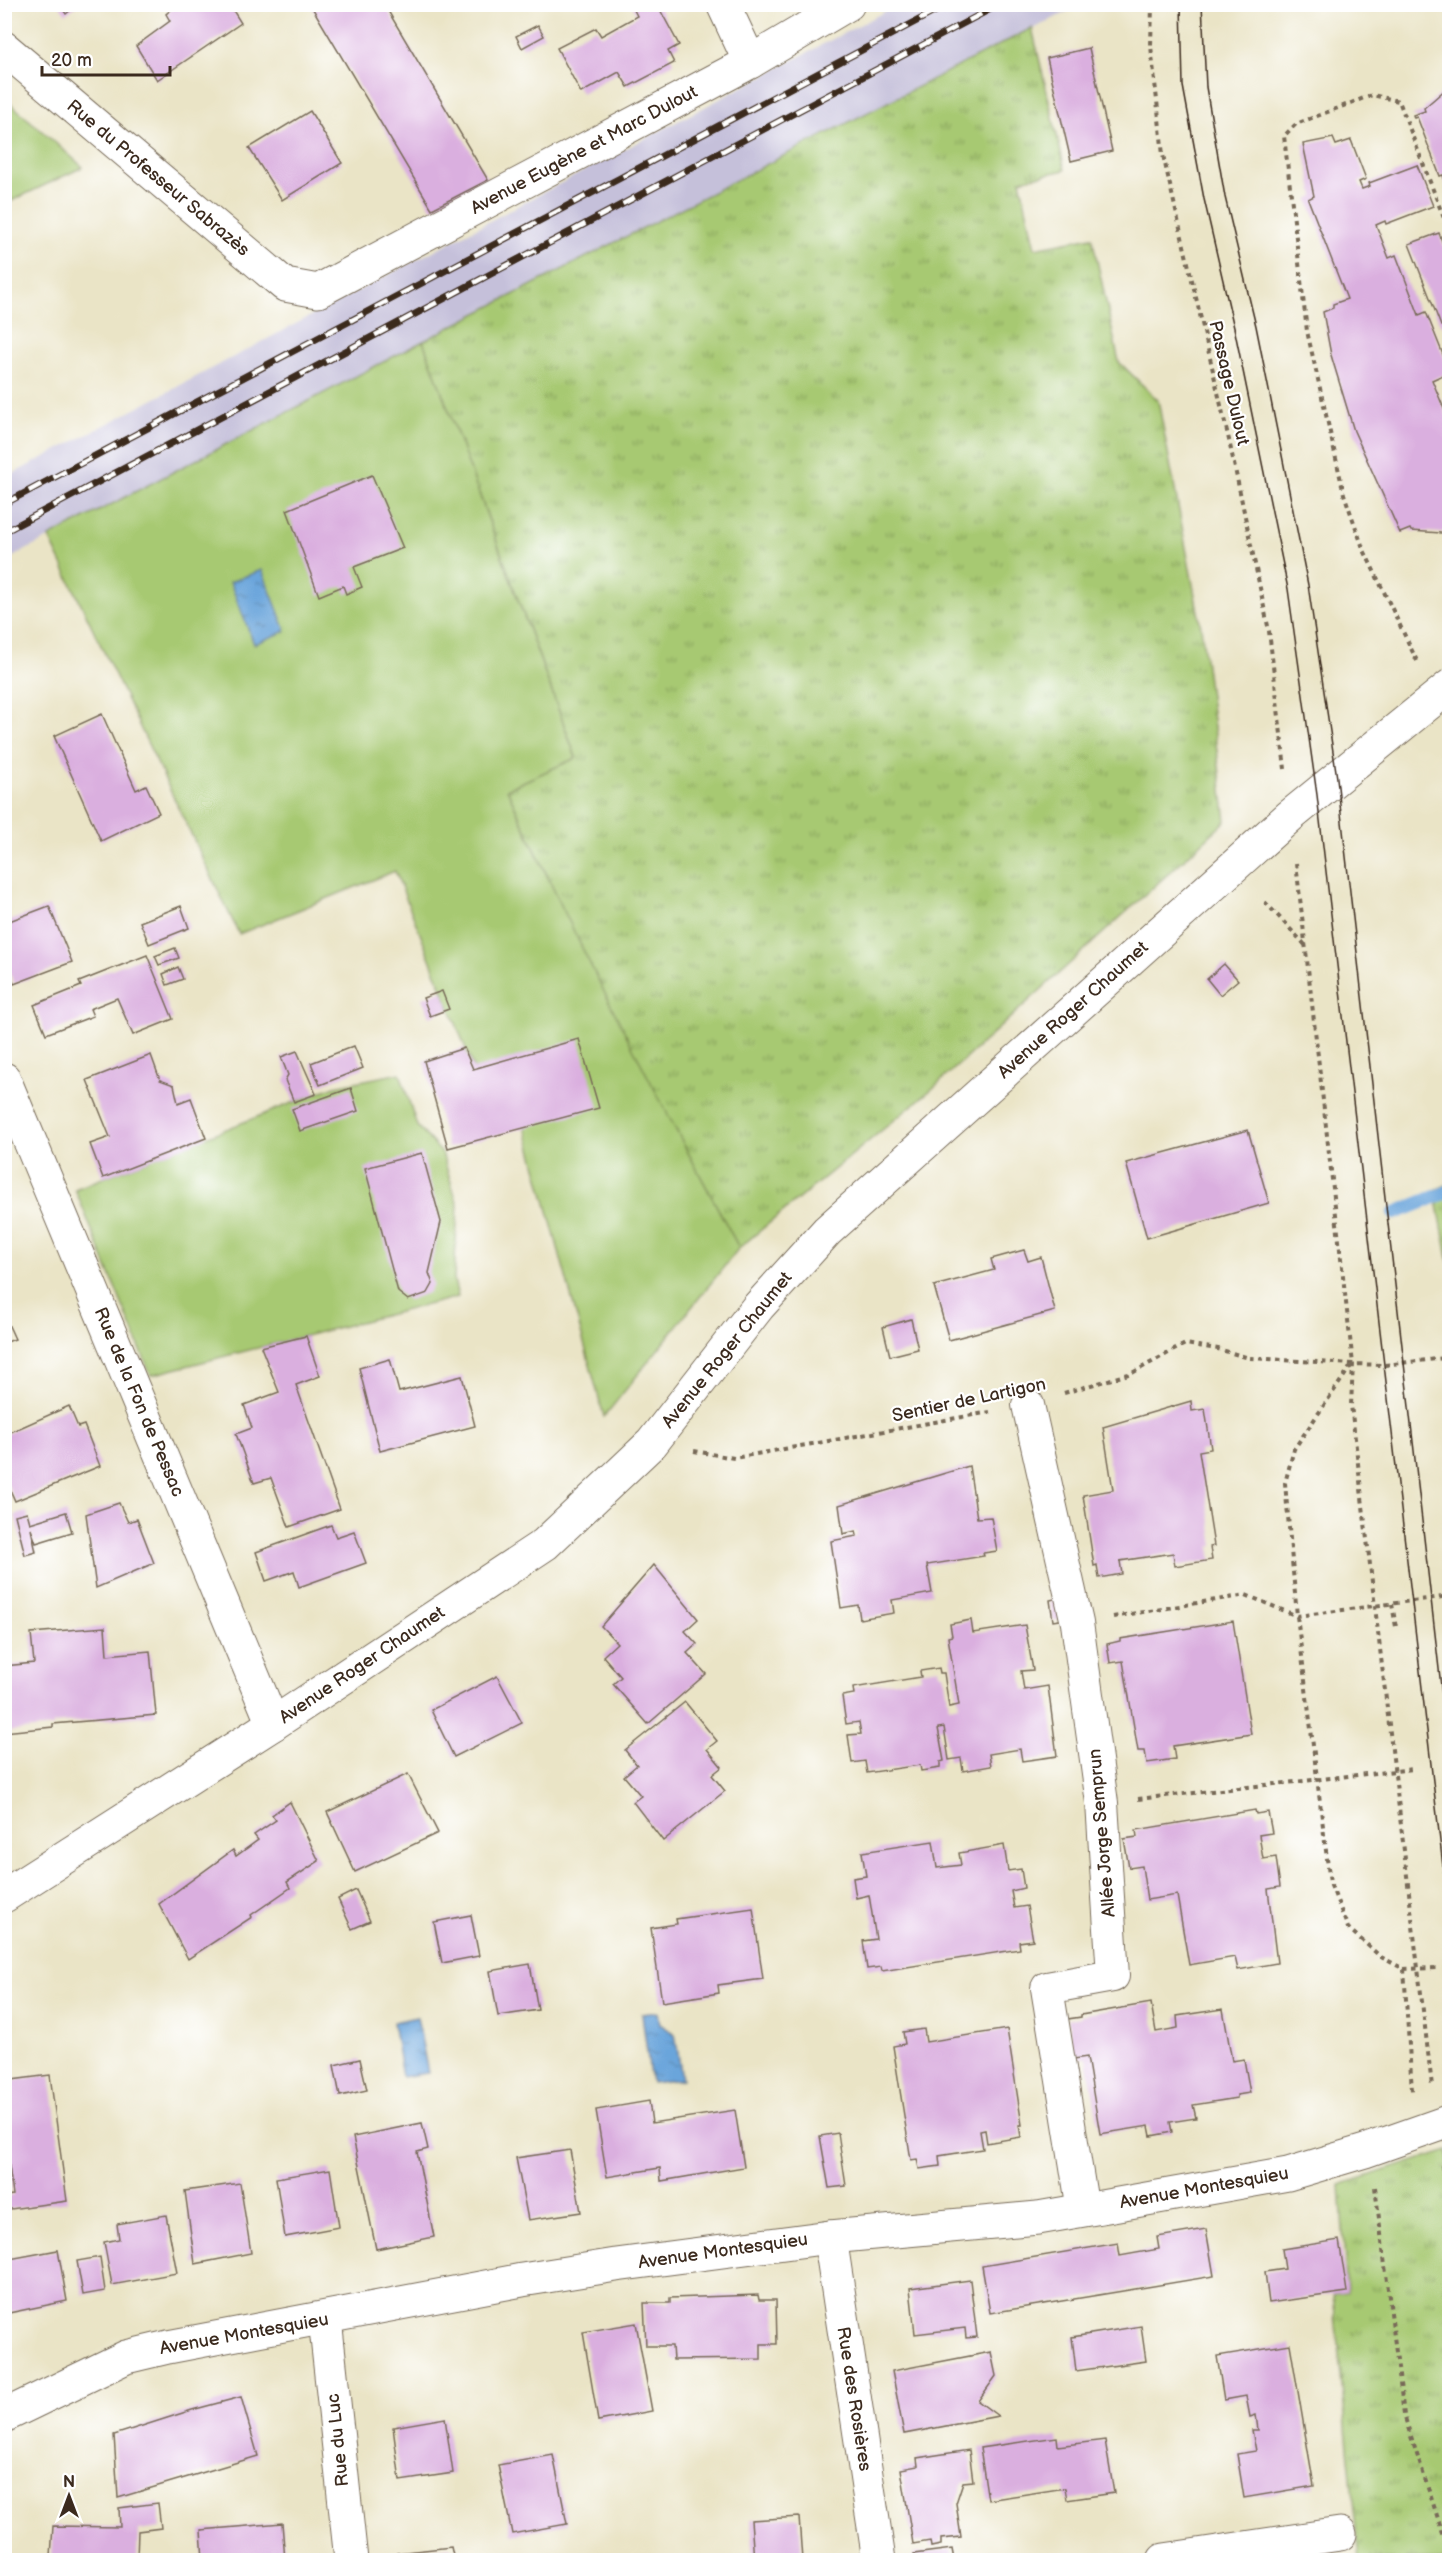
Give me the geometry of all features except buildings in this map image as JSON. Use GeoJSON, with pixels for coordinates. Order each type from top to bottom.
{"type":"FeatureCollection","features":[{"type":"Feature","properties":{"kind":"street"},"geometry":{"type":"LineString","coordinates":[[723,4],[750,62]]}},
{"type":"Feature","properties":{"kind":"street","name":"Avenue Eugène et Marc Dulout"},"geometry":{"type":"LineString","coordinates":[[318,291],[750,62],[848,4]]}},
{"type":"Feature","properties":{"kind":"street","name":"Rue du Professeur Sabrazès"},"geometry":{"type":"LineString","coordinates":[[4,48],[285,285],[318,291]]}},
{"type":"Feature","properties":{"kind":"street","name":"Avenue Roger Chaumet"},"geometry":{"type":"LineString","coordinates":[[4,1896],[273,1724],[545,1544],[652,1443],[758,1307],[827,1232],[1222,875],[1442,691]]}},
{"type":"Feature","properties":{"kind":"street","name":"Rue de la Fon de Pessac"},"geometry":{"type":"LineString","coordinates":[[4,1079],[273,1724]]}},
{"type":"Feature","properties":{"kind":"street","name":"Allée Jorge Semprun"},"geometry":{"type":"LineString","coordinates":[[1029,1405],[1077,1623],[1102,1803],[1113,1976],[1047,1988],[1083,2210]]}},
{"type":"Feature","properties":{"kind":"street","name":"Avenue Montesquieu"},"geometry":{"type":"LineString","coordinates":[[4,2416],[126,2357],[168,2346],[324,2319],[522,2280],[830,2236],[1038,2218],[1288,2174],[1365,2151],[1442,2109]]}},
{"type":"Feature","properties":{"kind":"street","name":"Rue des Rosières"},"geometry":{"type":"LineString","coordinates":[[830,2236],[879,2560]]}},
{"type":"Feature","properties":{"kind":"street","name":"Rue du Luc"},"geometry":{"type":"LineString","coordinates":[[324,2319],[351,2560]]}},
{"type":"Feature","properties":{"kind":"street"},"geometry":{"type":"LineString","coordinates":[[1164,2560],[1340,2535]]}},
{"type":"Feature","properties":{"kind":"path","name":"Passage Dulout"},"geometry":{"type":"LineString","coordinates":[[1152,4],[1151,46],[1163,155],[1229,440],[1269,631],[1285,767]]}},
{"type":"Feature","properties":{"kind":"path"},"geometry":{"type":"LineString","coordinates":[[1442,691],[1368,558],[1344,495],[1307,331],[1284,136],[1296,124],[1372,95],[1399,101],[1449,234]]}},
{"type":"Feature","properties":{"kind":"path"},"geometry":{"type":"LineString","coordinates":[[1295,856],[1353,1364],[1351,1405],[1417,1968],[1442,2109]]}},
{"type":"Feature","properties":{"kind":"path"},"geometry":{"type":"LineString","coordinates":[[1265,902],[1307,948]]}},
{"type":"Feature","properties":{"kind":"path"},"geometry":{"type":"LineString","coordinates":[[1449,1305],[1446,1317],[1445,1358],[1449,1398]]}},
{"type":"Feature","properties":{"kind":"path","name":"Sentier de Lartigon"},"geometry":{"type":"LineString","coordinates":[[652,1443],[734,1458],[1029,1405],[1132,1373],[1185,1344],[1218,1349],[1249,1358],[1353,1364],[1384,1365],[1445,1358]]}},
{"type":"Feature","properties":{"kind":"path"},"geometry":{"type":"LineString","coordinates":[[1353,1364],[1294,1449],[1285,1483],[1297,1616],[1330,1883],[1348,1928],[1381,1957],[1404,1969],[1438,1968]]}},
{"type":"Feature","properties":{"kind":"path"},"geometry":{"type":"LineString","coordinates":[[1077,1623],[1246,1595],[1297,1616],[1449,1598]]}},
{"type":"Feature","properties":{"kind":"path"},"geometry":{"type":"LineString","coordinates":[[1392,1604],[1396,1627]]}},
{"type":"Feature","properties":{"kind":"path"},"geometry":{"type":"LineString","coordinates":[[1102,1803],[1413,1769]]}},
{"type":"Feature","properties":{"kind":"path"},"geometry":{"type":"LineString","coordinates":[[1404,1969],[1412,2091]]}},
{"type":"Feature","properties":{"kind":"path"},"geometry":{"type":"LineString","coordinates":[[1441,2159],[1449,2233]]}},
{"type":"Feature","properties":{"kind":"path"},"geometry":{"type":"LineString","coordinates":[[1373,2181],[1404,2415],[1449,2556]]}},
{"type":"Feature","properties":{"kind":"shaded area"},"geometry":{"type":"Polygon","coordinates":[[[897,5],[1080,5],[423,341],[5,561],[5,478],[897,5]]]}},
{"type":"Feature","properties":{"kind":"green space"},"geometry":{"type":"Polygon","coordinates":[[[1032,28],[1065,170],[1020,180],[1035,248],[1092,237],[1119,362],[1158,400],[1201,627],[1226,821],[932,1089],[739,1248],[629,1043],[546,879],[548,877],[507,789],[576,757],[423,341],[1032,28]]]}},
{"type":"Feature","properties":{"kind":"green space"},"geometry":{"type":"Polygon","coordinates":[[[4,98],[83,167],[5,204],[4,204],[4,98]]]}},
{"type":"Feature","properties":{"kind":"green space"},"geometry":{"type":"Polygon","coordinates":[[[423,341],[576,758],[507,789],[648,1078],[739,1248],[604,1417],[517,1097],[488,1104],[395,871],[239,934],[49,537],[423,341]]]}},
{"type":"Feature","properties":{"kind":"green space"},"geometry":{"type":"Polygon","coordinates":[[[400,1073],[417,1126],[442,1153],[458,1205],[454,1280],[458,1297],[151,1375],[75,1189],[335,1086],[400,1073]]]}},
{"type":"Feature","properties":{"kind":"green space"},"geometry":{"type":"Polygon","coordinates":[[[1449,1184],[1449,1263],[1435,1190],[1449,1184]]]}},
{"type":"Feature","properties":{"kind":"green space"},"geometry":{"type":"Polygon","coordinates":[[[1449,2150],[1449,2560],[1359,2560],[1333,2294],[1347,2292],[1340,2185],[1449,2150]]]}},
{"type":"Feature","properties":{"kind":"water"},"geometry":{"type":"Polygon","coordinates":[[[262,570],[286,631],[254,644],[230,582],[262,570]]]}},
{"type":"Feature","properties":{"kind":"water"},"geometry":{"type":"Polygon","coordinates":[[[658,2012],[660,2024],[675,2034],[682,2079],[651,2083],[642,2014],[658,2012]]]}},
{"type":"Feature","properties":{"kind":"water"},"geometry":{"type":"Polygon","coordinates":[[[417,2017],[428,2073],[402,2077],[393,2022],[417,2017]]]}},
{"type":"Feature","properties":{"kind":"waterway"},"geometry":{"type":"LineString","coordinates":[[1395,1213],[1450,1191]]}},
{"type":"Feature","properties":{"kind":"tram line"},"geometry":{"type":"LineString","coordinates":[[1181,4],[1183,86],[1204,199],[1235,332],[1288,589],[1317,795],[1450,1926]]}},
{"type":"Feature","properties":{"kind":"tram line"},"geometry":{"type":"LineString","coordinates":[[1202,4],[1206,87],[1225,197],[1256,326],[1308,585],[1337,778],[1450,1765]]}},
{"type":"Feature","properties":{"kind":"railway"},"geometry":{"type":"LineString","coordinates":[[4,504],[949,4]]}},
{"type":"Feature","properties":{"kind":"railway"},"geometry":{"type":"LineString","coordinates":[[4,532],[1000,4]]}}]}
